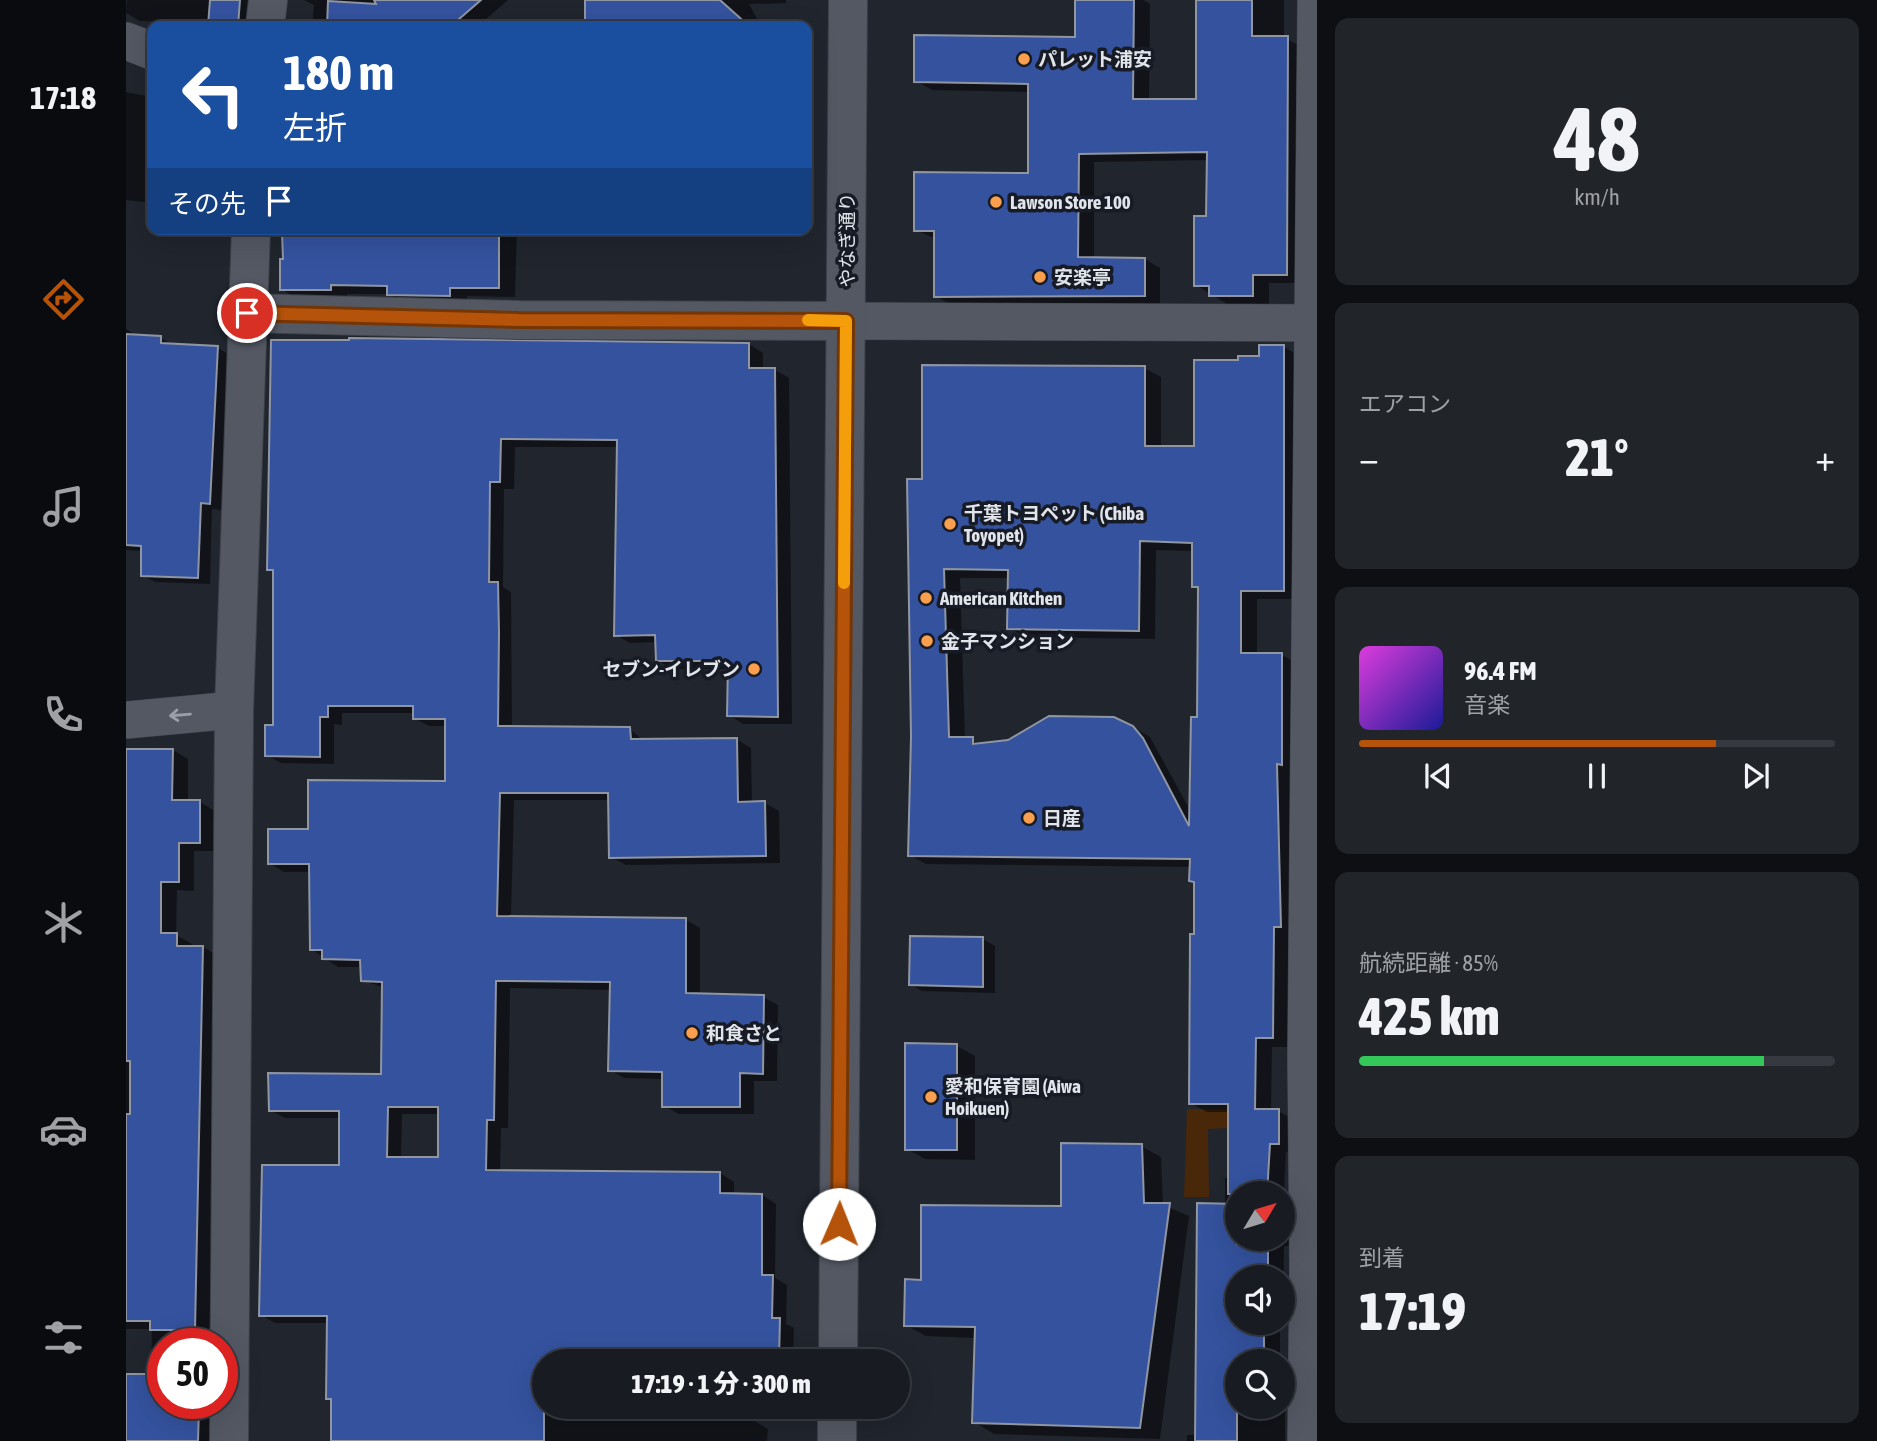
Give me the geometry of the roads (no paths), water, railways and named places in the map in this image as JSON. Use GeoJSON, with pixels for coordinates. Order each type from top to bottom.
{"type":"FeatureCollection","features":[{"type":"Feature","properties":{"kind":"street"},"geometry":{"type":"LineString","coordinates":[[266,21],[268,0]]}},
{"type":"Feature","properties":{"kind":"street","name":"やなぎ通り"},"geometry":{"type":"LineString","coordinates":[[838,1349],[848,0]]}},
{"type":"Feature","properties":{"kind":"street"},"geometry":{"type":"LineString","coordinates":[[1306,1441],[1316,0]]}},
{"type":"Feature","properties":{"kind":"street"},"geometry":{"type":"LineString","coordinates":[[126,41],[147,49]]}},
{"type":"Feature","properties":{"kind":"street"},"geometry":{"type":"LineString","coordinates":[[229,1441],[234,710],[251,235]]}},
{"type":"Feature","properties":{"kind":"street"},"geometry":{"type":"LineString","coordinates":[[247,313],[519,320],[1315,323]]}},
{"type":"Feature","properties":{"kind":"street"},"geometry":{"type":"LineString","coordinates":[[126,720],[234,710]]}},
{"type":"Feature","properties":{"kind":"street"},"geometry":{"type":"LineString","coordinates":[[837,1419],[837,1441]]}},
{"type":"Feature","properties":{"kind":"place","name":"パレット浦安"},"geometry":{"type":"Point","coordinates":[1024,59]}},
{"type":"Feature","properties":{"kind":"place","name":"Lawson Store 100"},"geometry":{"type":"Point","coordinates":[996,202]}},
{"type":"Feature","properties":{"kind":"place","name":"安楽亭"},"geometry":{"type":"Point","coordinates":[1040,277]}},
{"type":"Feature","properties":{"kind":"place","name":"千葉トヨペット (Chiba Toyopet)"},"geometry":{"type":"Point","coordinates":[950,524]}},
{"type":"Feature","properties":{"kind":"place","name":"American Kitchen"},"geometry":{"type":"Point","coordinates":[926,598]}},
{"type":"Feature","properties":{"kind":"place","name":"金子マンション"},"geometry":{"type":"Point","coordinates":[927,641]}},
{"type":"Feature","properties":{"kind":"place","name":"セブン-イレブン"},"geometry":{"type":"Point","coordinates":[754,669]}},
{"type":"Feature","properties":{"kind":"place","name":"日産"},"geometry":{"type":"Point","coordinates":[1029,818]}},
{"type":"Feature","properties":{"kind":"place","name":"和食さと"},"geometry":{"type":"Point","coordinates":[692,1033]}},
{"type":"Feature","properties":{"kind":"place","name":"愛和保育園 (Aiwa Hoikuen)"},"geometry":{"type":"Point","coordinates":[931,1097]}}]}
